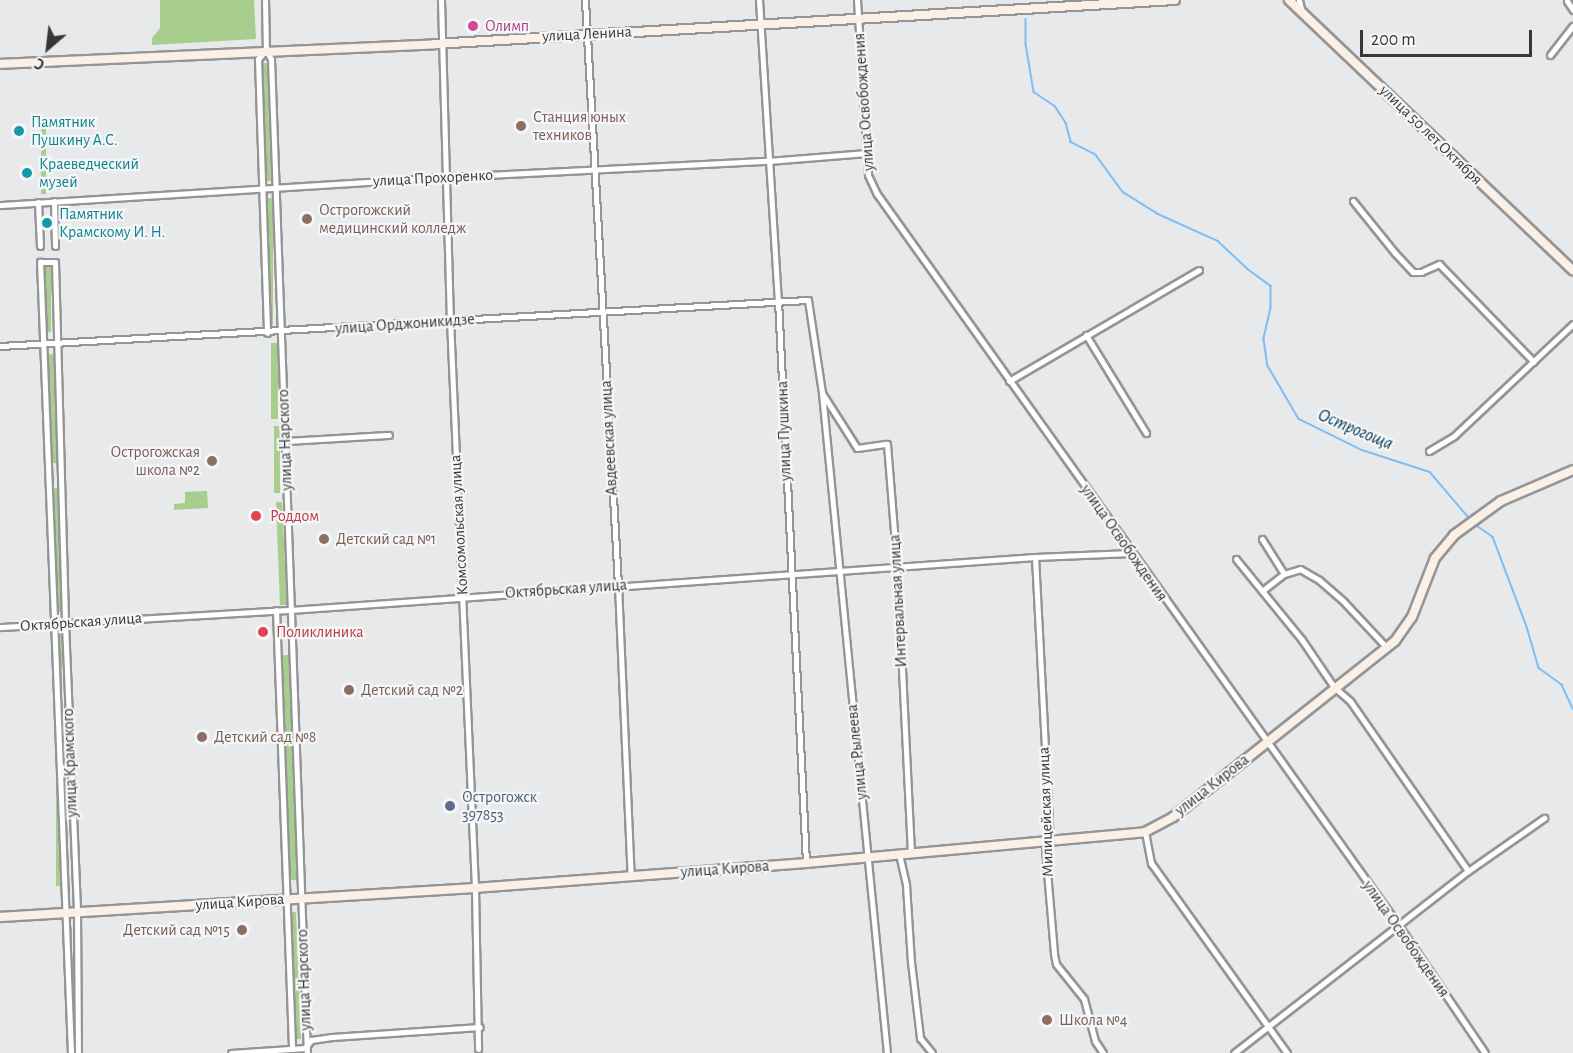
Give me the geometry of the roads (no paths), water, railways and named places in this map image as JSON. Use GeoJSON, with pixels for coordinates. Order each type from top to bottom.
{"type":"FeatureCollection","features":[{"type":"Feature","properties":{"kind":"main road","name":"улица Ленина"},"geometry":{"type":"LineString","coordinates":[[0,64],[442,43],[1174,0]]}},
{"type":"Feature","properties":{"kind":"main road","name":"улица 50 лет Октября"},"geometry":{"type":"LineString","coordinates":[[1291,0],[1300,4],[1573,270]]}},
{"type":"Feature","properties":{"kind":"main road","name":"улица Кирова"},"geometry":{"type":"LineString","coordinates":[[0,916],[631,877],[1145,832],[1173,816],[1402,634],[1412,617],[1435,558],[1461,529],[1501,501],[1573,470]]}},
{"type":"Feature","properties":{"kind":"street","name":"улица Нарского"},"geometry":{"type":"LineString","coordinates":[[265,0],[266,50],[270,59],[285,441],[306,1050]]}},
{"type":"Feature","properties":{"kind":"street","name":"Комсомольская улица"},"geometry":{"type":"LineString","coordinates":[[441,0],[448,177],[450,320],[480,1027],[478,1049]]}},
{"type":"Feature","properties":{"kind":"street","name":"Авдеевская улица"},"geometry":{"type":"LineString","coordinates":[[585,0],[618,585],[631,877]]}},
{"type":"Feature","properties":{"kind":"street","name":"улица Пушкина"},"geometry":{"type":"LineString","coordinates":[[759,0],[778,300],[806,863]]}},
{"type":"Feature","properties":{"kind":"street","name":"улица Освобождения"},"geometry":{"type":"LineString","coordinates":[[857,0],[868,175],[877,194],[1266,743],[1399,926],[1485,1053]]}},
{"type":"Feature","properties":{"kind":"street"},"geometry":{"type":"LineString","coordinates":[[1567,0],[1573,10]]}},
{"type":"Feature","properties":{"kind":"street"},"geometry":{"type":"LineString","coordinates":[[1550,55],[1573,26]]}},
{"type":"Feature","properties":{"kind":"street","name":"улица Нарского"},"geometry":{"type":"LineString","coordinates":[[266,50],[258,59],[267,333]]}},
{"type":"Feature","properties":{"kind":"street","name":"улица Прохоренко"},"geometry":{"type":"LineString","coordinates":[[0,205],[448,177],[768,161],[867,153]]}},
{"type":"Feature","properties":{"kind":"street"},"geometry":{"type":"LineString","coordinates":[[54,201],[55,246]]}},
{"type":"Feature","properties":{"kind":"street"},"geometry":{"type":"LineString","coordinates":[[1353,201],[1413,272],[1421,272],[1439,264],[1534,362]]}},
{"type":"Feature","properties":{"kind":"street"},"geometry":{"type":"LineString","coordinates":[[38,202],[40,246]]}},
{"type":"Feature","properties":{"kind":"street","name":"улица Крамского"},"geometry":{"type":"LineString","coordinates":[[71,1053],[63,913],[40,262],[55,262],[65,623],[77,912],[78,1053]]}},
{"type":"Feature","properties":{"kind":"street"},"geometry":{"type":"LineString","coordinates":[[1009,381],[1199,270]]}},
{"type":"Feature","properties":{"kind":"street","name":"улица Орджоникидзе"},"geometry":{"type":"LineString","coordinates":[[0,346],[267,333],[778,300],[804,299],[810,302]]}},
{"type":"Feature","properties":{"kind":"street","name":"Интервальная улица"},"geometry":{"type":"LineString","coordinates":[[810,302],[822,393],[826,452]]}},
{"type":"Feature","properties":{"kind":"street"},"geometry":{"type":"LineString","coordinates":[[1429,452],[1454,436],[1573,324]]}},
{"type":"Feature","properties":{"kind":"street"},"geometry":{"type":"LineString","coordinates":[[1086,335],[1146,434]]}},
{"type":"Feature","properties":{"kind":"street","name":"Интервальная улица"},"geometry":{"type":"LineString","coordinates":[[822,393],[857,448],[886,444],[897,567],[911,853]]}},
{"type":"Feature","properties":{"kind":"street"},"geometry":{"type":"LineString","coordinates":[[285,441],[389,435]]}},
{"type":"Feature","properties":{"kind":"street","name":"улица Рылеева"},"geometry":{"type":"LineString","coordinates":[[826,452],[887,1053]]}},
{"type":"Feature","properties":{"kind":"street"},"geometry":{"type":"LineString","coordinates":[[49,473],[60,472]]}},
{"type":"Feature","properties":{"kind":"street"},"geometry":{"type":"LineString","coordinates":[[1262,539],[1284,574]]}},
{"type":"Feature","properties":{"kind":"street","name":"Октябрьская улица"},"geometry":{"type":"LineString","coordinates":[[0,627],[290,610],[790,573],[1131,553]]}},
{"type":"Feature","properties":{"kind":"street","name":"Милицейская улица"},"geometry":{"type":"LineString","coordinates":[[1035,557],[1050,840],[1045,844],[1054,954],[1056,964],[1084,999],[1095,1041],[1103,1053]]}},
{"type":"Feature","properties":{"kind":"street"},"geometry":{"type":"LineString","coordinates":[[1236,559],[1302,640],[1334,687],[1355,708],[1468,871]]}},
{"type":"Feature","properties":{"kind":"street"},"geometry":{"type":"LineString","coordinates":[[1262,591],[1284,574],[1300,569],[1319,580],[1344,602],[1387,648]]}},
{"type":"Feature","properties":{"kind":"street","name":"улица Нарского"},"geometry":{"type":"LineString","coordinates":[[276,610],[292,1048]]}},
{"type":"Feature","properties":{"kind":"street"},"geometry":{"type":"LineString","coordinates":[[1234,1053],[1468,871],[1544,818]]}},
{"type":"Feature","properties":{"kind":"street"},"geometry":{"type":"LineString","coordinates":[[1145,832],[1151,863],[1287,1053]]}},
{"type":"Feature","properties":{"kind":"street"},"geometry":{"type":"LineString","coordinates":[[899,854],[906,885],[911,962],[920,1038],[932,1053]]}},
{"type":"Feature","properties":{"kind":"street"},"geometry":{"type":"LineString","coordinates":[[231,1053],[292,1048],[306,1050],[311,1040],[480,1027]]}},
{"type":"Feature","properties":{"kind":"waterway","name":"Острогоща"},"geometry":{"type":"LineString","coordinates":[[1026,19],[1026,44],[1034,92],[1055,106],[1066,123],[1071,142],[1096,155],[1123,192],[1156,213],[1218,241],[1249,270],[1271,286],[1271,308],[1264,339],[1268,366],[1299,419],[1362,450],[1430,472],[1470,519]]}},
{"type":"Feature","properties":{"kind":"waterway","name":"Острогоща"},"geometry":{"type":"LineString","coordinates":[[1476,525],[1493,537],[1527,627],[1539,668],[1562,685],[1573,709]]}},
{"type":"Feature","properties":{"kind":"place","name":"Олимп"},"geometry":{"type":"Point","coordinates":[473,26]}},
{"type":"Feature","properties":{"kind":"place","name":"Станция юных техников"},"geometry":{"type":"Point","coordinates":[521,126]}},
{"type":"Feature","properties":{"kind":"place","name":"Памятник Пушкину А.С."},"geometry":{"type":"Point","coordinates":[19,131]}},
{"type":"Feature","properties":{"kind":"place","name":"Краеведческий музей"},"geometry":{"type":"Point","coordinates":[27,173]}},
{"type":"Feature","properties":{"kind":"place","name":"Острогожский медицинский колледж"},"geometry":{"type":"Point","coordinates":[307,219]}},
{"type":"Feature","properties":{"kind":"place","name":"Памятник Крамскому И. Н."},"geometry":{"type":"Point","coordinates":[47,223]}},
{"type":"Feature","properties":{"kind":"place","name":"Острогожская школа №2"},"geometry":{"type":"Point","coordinates":[212,461]}},
{"type":"Feature","properties":{"kind":"place","name":"Роддом"},"geometry":{"type":"Point","coordinates":[256,516]}},
{"type":"Feature","properties":{"kind":"place","name":"Детский сад №1"},"geometry":{"type":"Point","coordinates":[324,539]}},
{"type":"Feature","properties":{"kind":"place","name":"Поликлиника"},"geometry":{"type":"Point","coordinates":[263,632]}},
{"type":"Feature","properties":{"kind":"place","name":"Детский сад №2"},"geometry":{"type":"Point","coordinates":[349,690]}},
{"type":"Feature","properties":{"kind":"place","name":"Детский сад №8"},"geometry":{"type":"Point","coordinates":[202,737]}},
{"type":"Feature","properties":{"kind":"place","name":"Острогожск 397853"},"geometry":{"type":"Point","coordinates":[450,806]}},
{"type":"Feature","properties":{"kind":"place","name":"Детский сад №15"},"geometry":{"type":"Point","coordinates":[242,930]}},
{"type":"Feature","properties":{"kind":"place","name":"Школа №4"},"geometry":{"type":"Point","coordinates":[1047,1020]}}]}
